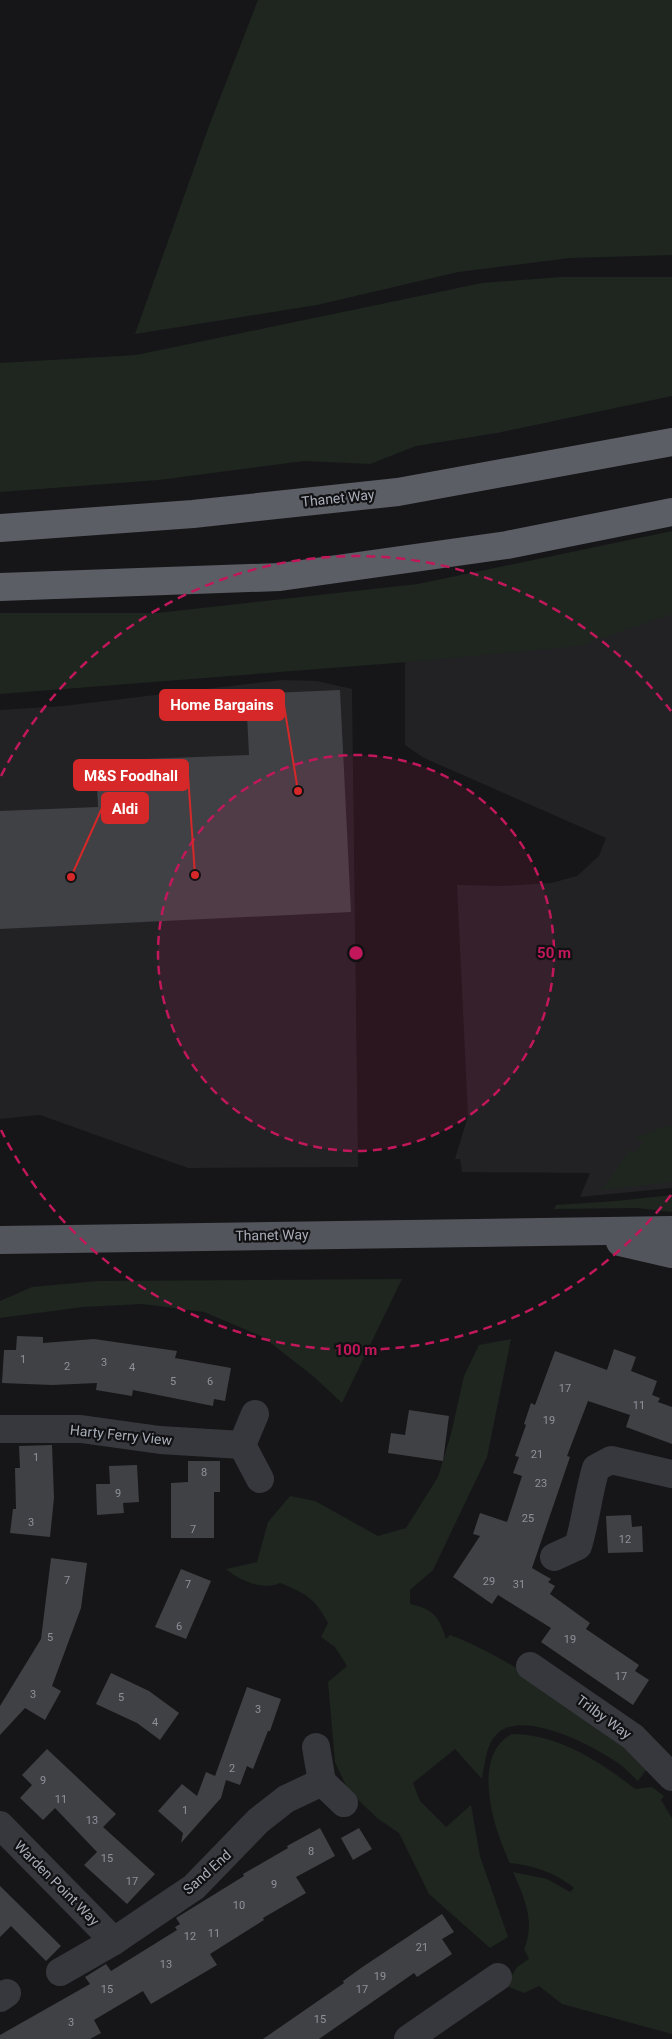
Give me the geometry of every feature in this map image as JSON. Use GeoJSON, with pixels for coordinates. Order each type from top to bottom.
{"type":"FeatureCollection","features":[{"type":"Feature","properties":{"kind":"highway","name":"Thanet Way"},"geometry":{"type":"LineString","coordinates":[[4,527],[193,514],[398,492],[672,442]]}},
{"type":"Feature","properties":{"kind":"highway"},"geometry":{"type":"LineString","coordinates":[[0,587],[280,578],[507,545],[672,512]]}},
{"type":"Feature","properties":{"kind":"main road","name":"Thanet Way"},"geometry":{"type":"LineString","coordinates":[[544,1230],[628,1243],[672,1254]]}},
{"type":"Feature","properties":{"kind":"main road","name":"Thanet Way"},"geometry":{"type":"LineString","coordinates":[[0,1240],[544,1230],[672,1230]]}},
{"type":"Feature","properties":{"kind":"street"},"geometry":{"type":"LineString","coordinates":[[255,1414],[242,1444],[260,1479]]}},
{"type":"Feature","properties":{"kind":"street","name":"Harty Ferry View"},"geometry":{"type":"LineString","coordinates":[[0,1429],[81,1429],[160,1440],[242,1444]]}},
{"type":"Feature","properties":{"kind":"street"},"geometry":{"type":"LineString","coordinates":[[554,1557],[578,1546],[585,1522],[588,1494],[596,1468],[611,1460],[672,1474]]}},
{"type":"Feature","properties":{"kind":"street","name":"Trilby Way"},"geometry":{"type":"LineString","coordinates":[[530,1666],[633,1737],[672,1777]]}},
{"type":"Feature","properties":{"kind":"street"},"geometry":{"type":"LineString","coordinates":[[316,1747],[322,1782],[344,1803]]}},
{"type":"Feature","properties":{"kind":"street","name":"Sand End"},"geometry":{"type":"LineString","coordinates":[[60,1972],[114,1941],[194,1887],[258,1821],[286,1798],[322,1782]]}},
{"type":"Feature","properties":{"kind":"street","name":"Warden Point Way"},"geometry":{"type":"LineString","coordinates":[[0,1825],[114,1941]]}},
{"type":"Feature","properties":{"kind":"street"},"geometry":{"type":"LineString","coordinates":[[408,2039],[498,1977]]}},
{"type":"Feature","properties":{"kind":"shaded area"},"geometry":{"type":"Polygon","coordinates":[[[258,0],[672,0],[672,255],[570,258],[458,272],[317,305],[135,334],[209,126],[258,0]]]}},
{"type":"Feature","properties":{"kind":"shaded area"},"geometry":{"type":"Polygon","coordinates":[[[561,277],[672,277],[672,396],[497,433],[416,446],[370,464],[304,461],[159,480],[0,492],[0,363],[136,355],[482,283],[561,277]]]}},
{"type":"Feature","properties":{"kind":"shaded area"},"geometry":{"type":"Polygon","coordinates":[[[672,531],[672,614],[579,646],[408,662],[0,694],[0,613],[157,613],[418,584],[672,531]]]}},
{"type":"Feature","properties":{"kind":"shaded area"},"geometry":{"type":"Polygon","coordinates":[[[672,612],[672,1188],[580,1197],[590,1173],[462,1172],[460,1159],[455,1159],[468,1116],[457,885],[503,886],[551,883],[577,876],[599,856],[606,838],[424,758],[405,745],[405,660],[672,612]]]}},
{"type":"Feature","properties":{"kind":"shaded area"},"geometry":{"type":"Polygon","coordinates":[[[282,680],[317,681],[352,689],[358,1167],[188,1168],[40,1115],[0,1119],[0,710],[63,706],[282,680]]]}},
{"type":"Feature","properties":{"kind":"shaded area"},"geometry":{"type":"Polygon","coordinates":[[[669,1125],[672,1127],[672,1182],[602,1190],[629,1150],[636,1153],[643,1143],[636,1137],[669,1125]]]}},
{"type":"Feature","properties":{"kind":"shaded area"},"geometry":{"type":"Polygon","coordinates":[[[672,1195],[672,1212],[637,1208],[554,1209],[556,1205],[672,1195]]]}},
{"type":"Feature","properties":{"kind":"shaded area"},"geometry":{"type":"Polygon","coordinates":[[[402,1279],[342,1403],[313,1376],[263,1337],[204,1312],[142,1304],[83,1307],[0,1318],[0,1301],[32,1287],[98,1281],[402,1279]]]}},
{"type":"Feature","properties":{"kind":"shaded area"},"geometry":{"type":"Polygon","coordinates":[[[511,1339],[487,1457],[433,1570],[410,1590],[410,1604],[430,1611],[438,1619],[446,1639],[450,1635],[502,1659],[554,1692],[652,1762],[638,1781],[618,1763],[593,1748],[541,1727],[524,1725],[510,1727],[494,1737],[487,1754],[482,1779],[455,1749],[413,1783],[420,1801],[446,1827],[471,1805],[480,1856],[508,1937],[490,1948],[429,1894],[399,1833],[377,1818],[348,1790],[335,1762],[328,1682],[347,1666],[335,1647],[321,1637],[328,1623],[319,1608],[303,1593],[280,1583],[266,1586],[252,1584],[226,1569],[257,1562],[268,1522],[290,1496],[315,1501],[378,1536],[406,1528],[438,1477],[451,1434],[464,1376],[479,1345],[511,1339]]]}},
{"type":"Feature","properties":{"kind":"shaded area"},"geometry":{"type":"Polygon","coordinates":[[[512,1734],[529,1735],[562,1744],[608,1769],[635,1789],[652,1787],[664,1796],[661,1800],[672,1818],[672,2034],[562,2004],[539,1986],[524,1993],[506,1986],[517,1967],[529,1959],[524,1949],[529,1929],[529,1919],[513,1872],[547,1879],[570,1892],[574,1888],[544,1871],[510,1863],[504,1849],[489,1794],[489,1776],[492,1759],[499,1745],[512,1734]]]}},
{"type":"Feature","properties":{"kind":"building"},"geometry":{"type":"Polygon","coordinates":[[[340,690],[351,912],[0,929],[0,811],[98,807],[97,784],[145,782],[144,759],[249,755],[246,694],[340,690]]]}},
{"type":"Feature","properties":{"kind":"building"},"geometry":{"type":"Polygon","coordinates":[[[17,1336],[43,1337],[43,1343],[94,1339],[177,1351],[175,1358],[231,1368],[225,1401],[214,1399],[213,1406],[133,1390],[132,1396],[96,1390],[97,1383],[52,1385],[2,1383],[4,1350],[16,1350],[17,1336]]]}},
{"type":"Feature","properties":{"kind":"building"},"geometry":{"type":"Polygon","coordinates":[[[614,1349],[636,1357],[631,1371],[657,1381],[652,1395],[660,1398],[658,1402],[672,1407],[672,1444],[626,1427],[630,1415],[588,1401],[567,1456],[570,1457],[532,1568],[551,1579],[548,1582],[555,1586],[550,1594],[590,1623],[586,1629],[639,1665],[635,1671],[649,1680],[633,1705],[541,1642],[551,1628],[498,1595],[492,1604],[453,1577],[480,1536],[473,1534],[480,1513],[507,1522],[522,1476],[513,1473],[519,1457],[515,1456],[526,1425],[524,1424],[531,1403],[535,1405],[555,1351],[607,1370],[614,1349]]]}},
{"type":"Feature","properties":{"kind":"building"},"geometry":{"type":"Polygon","coordinates":[[[409,1410],[449,1416],[443,1461],[388,1453],[391,1433],[405,1435],[409,1410]]]}},
{"type":"Feature","properties":{"kind":"building"},"geometry":{"type":"Polygon","coordinates":[[[52,1445],[54,1498],[50,1537],[10,1533],[13,1509],[16,1509],[15,1468],[20,1468],[19,1446],[52,1445]]]}},
{"type":"Feature","properties":{"kind":"building"},"geometry":{"type":"Polygon","coordinates":[[[188,1461],[220,1461],[220,1492],[214,1492],[214,1538],[171,1538],[171,1483],[188,1482],[188,1461]]]}},
{"type":"Feature","properties":{"kind":"building"},"geometry":{"type":"Polygon","coordinates":[[[137,1465],[139,1502],[123,1503],[124,1513],[97,1515],[96,1484],[110,1484],[109,1466],[137,1465]]]}},
{"type":"Feature","properties":{"kind":"building"},"geometry":{"type":"Polygon","coordinates":[[[631,1515],[632,1527],[642,1526],[643,1552],[608,1553],[606,1516],[631,1515]]]}},
{"type":"Feature","properties":{"kind":"building"},"geometry":{"type":"Polygon","coordinates":[[[51,1558],[87,1563],[81,1608],[52,1686],[61,1691],[45,1720],[25,1708],[0,1735],[0,1706],[41,1639],[51,1558]]]}},
{"type":"Feature","properties":{"kind":"building"},"geometry":{"type":"Polygon","coordinates":[[[181,1569],[211,1581],[186,1639],[155,1627],[181,1569]]]}},
{"type":"Feature","properties":{"kind":"building"},"geometry":{"type":"Polygon","coordinates":[[[111,1673],[149,1691],[179,1713],[160,1740],[137,1723],[96,1704],[111,1673]]]}},
{"type":"Feature","properties":{"kind":"building"},"geometry":{"type":"Polygon","coordinates":[[[247,1687],[281,1699],[270,1731],[268,1731],[253,1769],[247,1766],[240,1785],[226,1780],[221,1798],[181,1843],[183,1833],[158,1811],[182,1784],[197,1796],[206,1772],[215,1776],[247,1687]]]}},
{"type":"Feature","properties":{"kind":"building"},"geometry":{"type":"Polygon","coordinates":[[[47,1749],[116,1814],[103,1827],[155,1874],[127,1904],[84,1865],[97,1852],[55,1808],[43,1820],[20,1798],[32,1785],[22,1775],[47,1749]]]}},
{"type":"Feature","properties":{"kind":"building"},"geometry":{"type":"Polygon","coordinates":[[[320,1828],[335,1856],[296,1877],[306,1893],[263,1918],[264,1920],[210,1954],[217,1965],[151,2004],[143,1991],[94,2020],[101,2033],[90,2039],[0,2039],[0,2035],[90,1984],[85,1977],[106,1964],[111,1971],[177,1930],[175,1927],[180,1924],[176,1918],[244,1876],[243,1874],[288,1848],[287,1846],[320,1828]]]}},
{"type":"Feature","properties":{"kind":"building"},"geometry":{"type":"Polygon","coordinates":[[[359,1828],[372,1849],[353,1860],[341,1838],[359,1828]]]}},
{"type":"Feature","properties":{"kind":"building"},"geometry":{"type":"Polygon","coordinates":[[[0,1886],[61,1946],[46,1961],[11,1926],[0,1937],[0,1886]]]}},
{"type":"Feature","properties":{"kind":"building"},"geometry":{"type":"Polygon","coordinates":[[[442,1914],[454,1932],[442,1939],[452,1954],[417,1977],[414,1973],[319,2039],[263,2039],[344,1983],[343,1981],[361,1968],[442,1914]]]}},
{"type":"Feature","properties":{"kind":"place","name":"Home Bargains"},"geometry":{"type":"Point","coordinates":[298,791]}},
{"type":"Feature","properties":{"kind":"place","name":"M&S Foodhall"},"geometry":{"type":"Point","coordinates":[195,875]}},
{"type":"Feature","properties":{"kind":"place","name":"Aldi"},"geometry":{"type":"Point","coordinates":[71,877]}}]}
